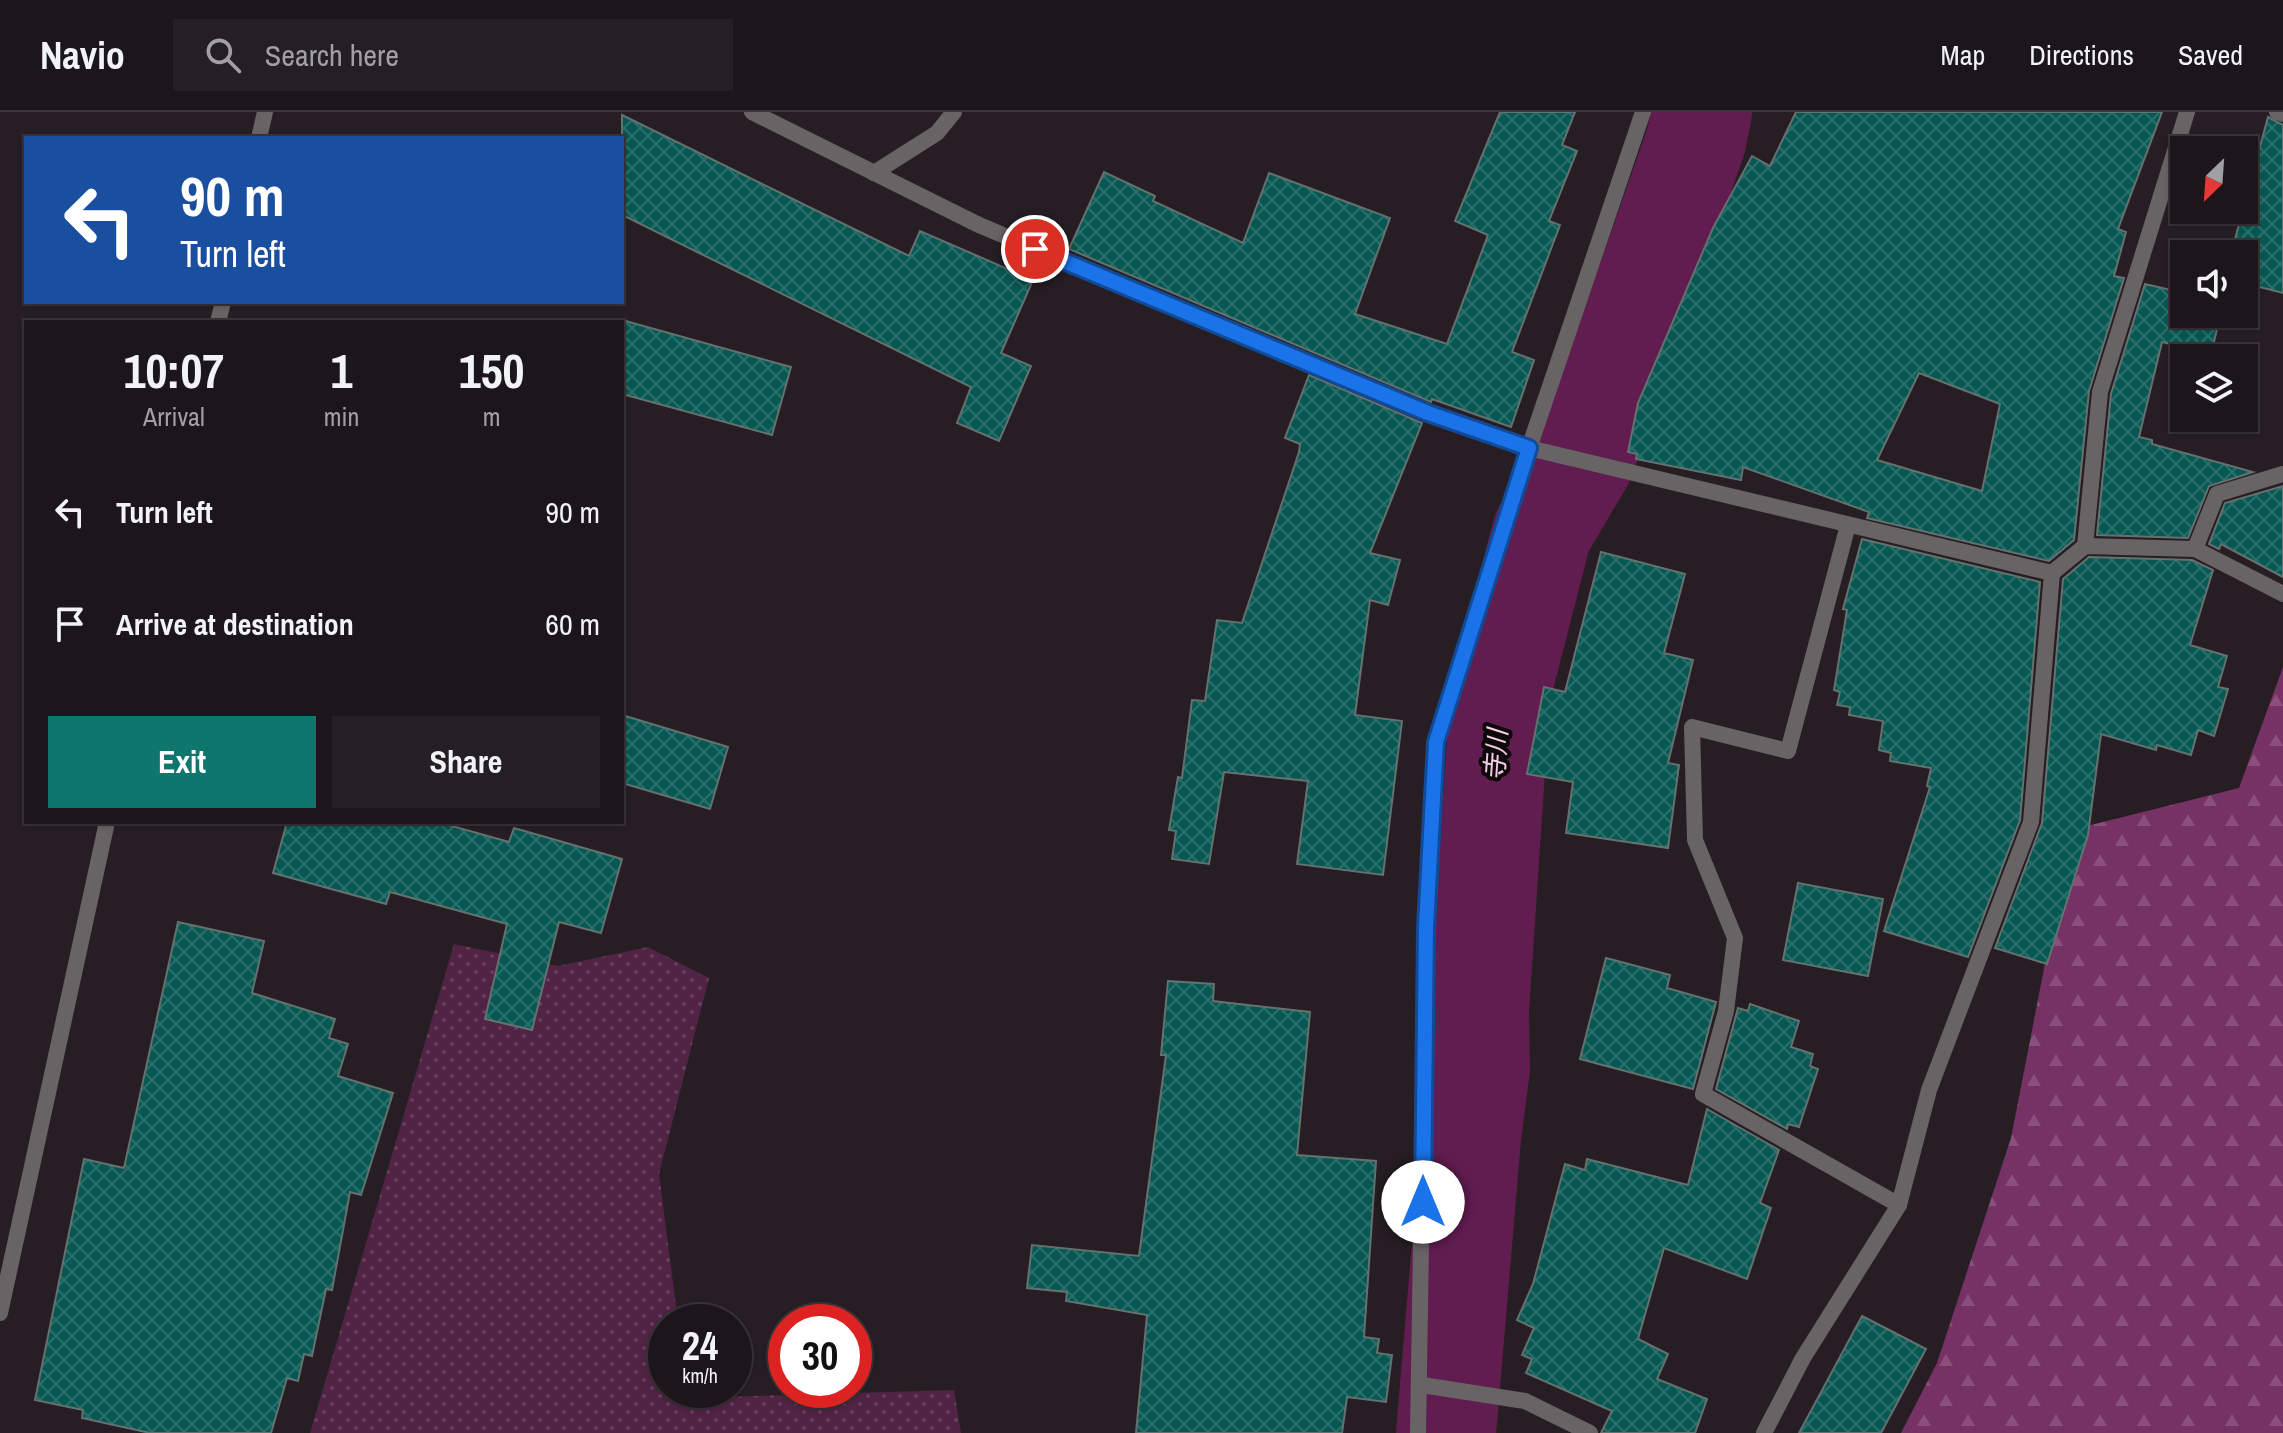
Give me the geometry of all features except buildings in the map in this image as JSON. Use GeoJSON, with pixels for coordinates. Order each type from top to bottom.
{"type":"FeatureCollection","features":[{"type":"Feature","properties":{"kind":"street"},"geometry":{"type":"LineString","coordinates":[[259,136],[265,112]]}},
{"type":"Feature","properties":{"kind":"street"},"geometry":{"type":"LineString","coordinates":[[752,112],[979,225],[1428,413],[1553,456],[2052,573]]}},
{"type":"Feature","properties":{"kind":"street"},"geometry":{"type":"LineString","coordinates":[[874,173],[937,133],[954,112]]}},
{"type":"Feature","properties":{"kind":"street"},"geometry":{"type":"LineString","coordinates":[[1418,1433],[1422,1385],[1426,927],[1436,742],[1529,448],[1643,112]]}},
{"type":"Feature","properties":{"kind":"street"},"geometry":{"type":"LineString","coordinates":[[2085,546],[2100,392],[2187,112]]}},
{"type":"Feature","properties":{"kind":"street"},"geometry":{"type":"LineString","coordinates":[[2277,112],[2283,114]]}},
{"type":"Feature","properties":{"kind":"street"},"geometry":{"type":"LineString","coordinates":[[2195,549],[2217,494],[2283,474]]}},
{"type":"Feature","properties":{"kind":"street"},"geometry":{"type":"LineString","coordinates":[[1848,525],[1788,751],[1692,727],[1695,840],[1735,938],[1726,1011],[1703,1094],[1899,1205]]}},
{"type":"Feature","properties":{"kind":"street"},"geometry":{"type":"LineString","coordinates":[[1764,1433],[1803,1358],[1899,1205],[1929,1090],[2031,822],[2052,573],[2085,546],[2195,549],[2283,594]]}},
{"type":"Feature","properties":{"kind":"street"},"geometry":{"type":"LineString","coordinates":[[0,1313],[107,824]]}},
{"type":"Feature","properties":{"kind":"street"},"geometry":{"type":"LineString","coordinates":[[1422,1385],[1525,1401],[1590,1433]]}},
{"type":"Feature","properties":{"kind":"shaded area"},"geometry":{"type":"Polygon","coordinates":[[[454,944],[558,966],[648,947],[709,978],[659,1174],[676,1304],[648,1304],[648,1408],[752,1408],[752,1396],[768,1396],[768,1408],[872,1408],[872,1392],[954,1390],[961,1433],[310,1433],[454,944]]]}},
{"type":"Feature","properties":{"kind":"green space"},"geometry":{"type":"Polygon","coordinates":[[[2283,667],[2283,1433],[1901,1433],[1937,1363],[2011,1138],[2071,830],[2239,788],[2283,667]]]}},
{"type":"Feature","properties":{"kind":"waterway","name":"寺川"},"geometry":{"type":"LineString","coordinates":[[1446,1433],[1471,1138],[1480,1068],[1479,1011],[1500,695],[1542,532],[1584,461],[1696,141],[1702,112]]}},
{"type":"Feature","properties":{"kind":"route"},"geometry":{"type":"LineString","coordinates":[[1035,249],[1428,413],[1529,448],[1436,742],[1426,927],[1423,1202]]}}]}
